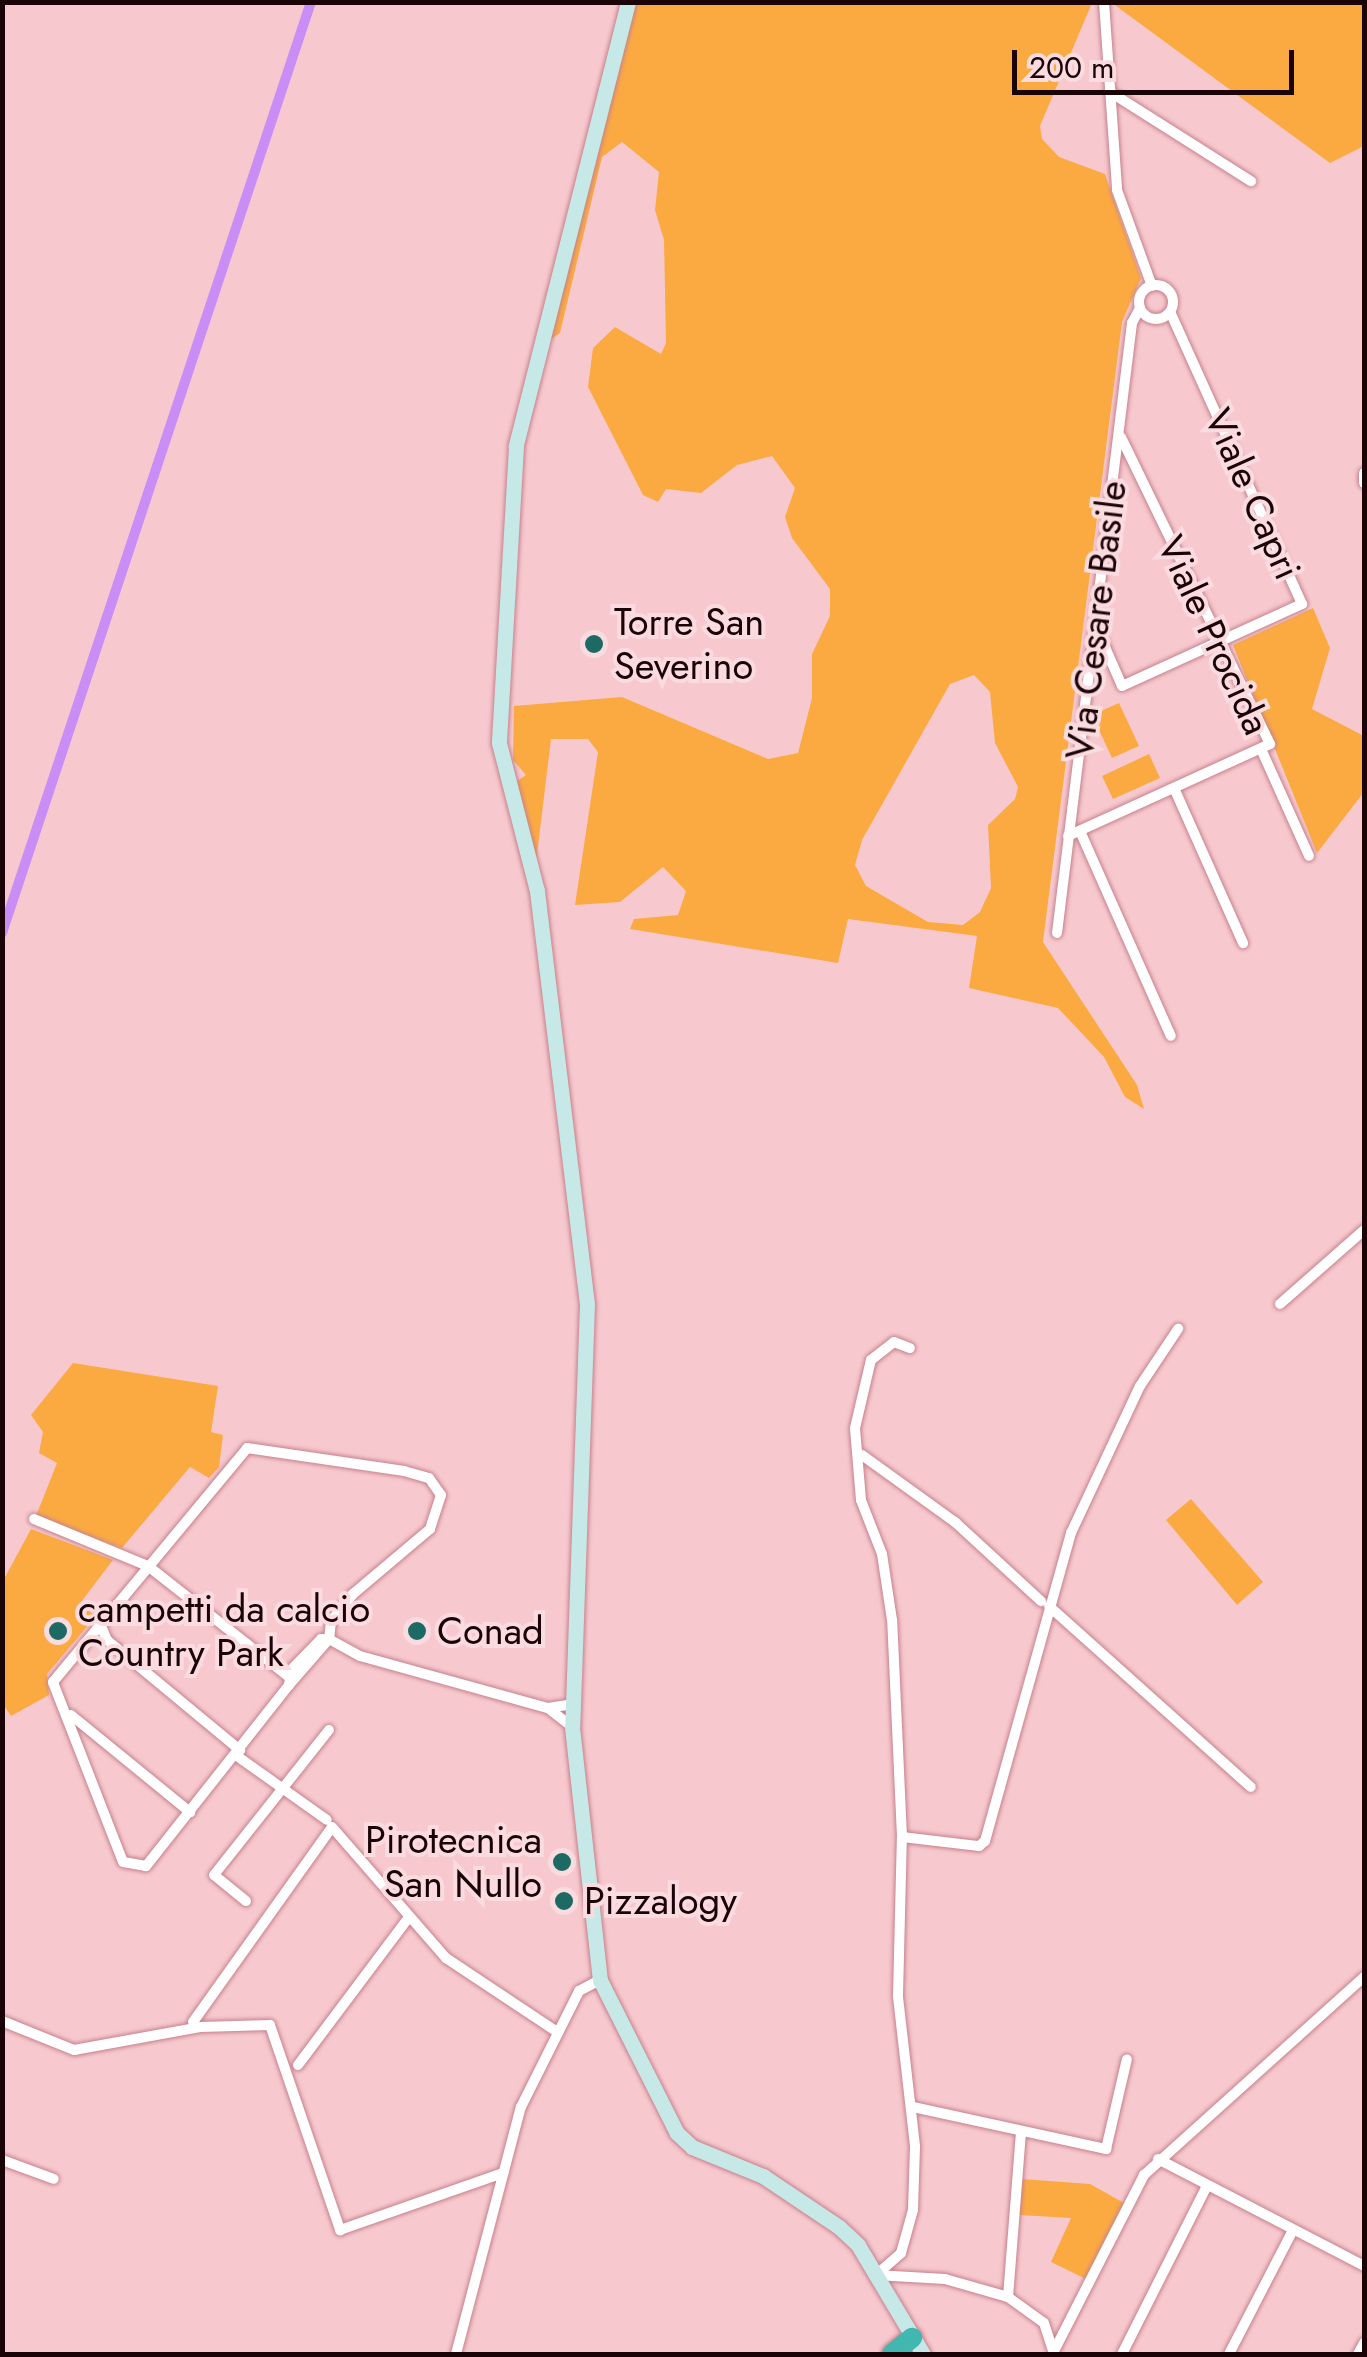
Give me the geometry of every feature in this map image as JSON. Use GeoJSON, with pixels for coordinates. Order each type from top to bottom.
{"type":"FeatureCollection","features":[{"type":"Feature","properties":{"kind":"highway"},"geometry":{"type":"LineString","coordinates":[[892,2354],[916,2349]]}},
{"type":"Feature","properties":{"kind":"street"},"geometry":{"type":"LineString","coordinates":[[628,2],[516,446],[498,744],[537,891],[587,1304],[572,1727],[600,1980],[677,2133],[818,2212],[858,2245],[916,2349]]}},
{"type":"Feature","properties":{"kind":"street"},"geometry":{"type":"LineString","coordinates":[[1104,2],[1117,190],[1152,286]]}},
{"type":"Feature","properties":{"kind":"street"},"geometry":{"type":"LineString","coordinates":[[1110,92],[1251,180]]}},
{"type":"Feature","properties":{"kind":"street"},"geometry":{"type":"LineString","coordinates":[[1152,286],[1170,292],[1170,312],[1152,319],[1140,308],[1142,292],[1152,286]]}},
{"type":"Feature","properties":{"kind":"street","name":"Via Cesare Basile"},"geometry":{"type":"LineString","coordinates":[[1056,934],[1132,322],[1140,308]]}},
{"type":"Feature","properties":{"kind":"street","name":"Viale Capri"},"geometry":{"type":"LineString","coordinates":[[1097,628],[1122,686],[1302,604],[1170,312]]}},
{"type":"Feature","properties":{"kind":"street","name":"Viale Procida"},"geometry":{"type":"LineString","coordinates":[[1068,836],[1270,744],[1120,436]]}},
{"type":"Feature","properties":{"kind":"street"},"geometry":{"type":"LineString","coordinates":[[1364,474],[1364,483]]}},
{"type":"Feature","properties":{"kind":"street"},"geometry":{"type":"LineString","coordinates":[[1261,748],[1309,856]]}},
{"type":"Feature","properties":{"kind":"street"},"geometry":{"type":"LineString","coordinates":[[1174,788],[1242,943]]}},
{"type":"Feature","properties":{"kind":"street"},"geometry":{"type":"LineString","coordinates":[[1080,831],[1171,1036]]}},
{"type":"Feature","properties":{"kind":"street"},"geometry":{"type":"LineString","coordinates":[[1280,1304],[1364,1230]]}},
{"type":"Feature","properties":{"kind":"street"},"geometry":{"type":"LineString","coordinates":[[902,1836],[978,1846],[985,1841],[1045,1604],[1071,1533],[1135,1397],[1178,1329]]}},
{"type":"Feature","properties":{"kind":"street"},"geometry":{"type":"LineString","coordinates":[[876,2275],[901,2252],[913,2210],[913,2107],[898,1996],[902,1836],[892,1620],[882,1554],[861,1500],[862,1454],[855,1428],[871,1360],[894,1342],[910,1348]]}},
{"type":"Feature","properties":{"kind":"street"},"geometry":{"type":"LineString","coordinates":[[247,1448],[429,1478],[441,1495],[430,1529],[353,1594],[331,1620],[329,1639],[288,1680],[238,1753],[146,1866],[127,1866],[70,1714],[53,1682],[100,1622],[247,1448]]}},
{"type":"Feature","properties":{"kind":"street"},"geometry":{"type":"LineString","coordinates":[[862,1454],[954,1522],[1251,1788]]}},
{"type":"Feature","properties":{"kind":"street"},"geometry":{"type":"LineString","coordinates":[[34,1519],[148,1566],[288,1680]]}},
{"type":"Feature","properties":{"kind":"street"},"geometry":{"type":"LineString","coordinates":[[100,1622],[108,1640],[281,1790],[296,1793],[327,1820]]}},
{"type":"Feature","properties":{"kind":"street"},"geometry":{"type":"LineString","coordinates":[[329,1639],[360,1656],[548,1708],[572,1727]]}},
{"type":"Feature","properties":{"kind":"street"},"geometry":{"type":"LineString","coordinates":[[548,1708],[574,1704]]}},
{"type":"Feature","properties":{"kind":"street"},"geometry":{"type":"LineString","coordinates":[[70,1714],[190,1812]]}},
{"type":"Feature","properties":{"kind":"street"},"geometry":{"type":"LineString","coordinates":[[246,1901],[214,1875],[330,1730]]}},
{"type":"Feature","properties":{"kind":"street"},"geometry":{"type":"LineString","coordinates":[[193,2022],[332,1827],[446,1958],[556,2031]]}},
{"type":"Feature","properties":{"kind":"street"},"geometry":{"type":"LineString","coordinates":[[298,2065],[409,1917]]}},
{"type":"Feature","properties":{"kind":"street"},"geometry":{"type":"LineString","coordinates":[[1054,2353],[1158,2159],[1216,2115],[1364,1977]]}},
{"type":"Feature","properties":{"kind":"street"},"geometry":{"type":"LineString","coordinates":[[456,2354],[521,2106],[579,1991],[600,1980]]}},
{"type":"Feature","properties":{"kind":"street"},"geometry":{"type":"LineString","coordinates":[[2,2021],[74,2050],[200,2027],[270,2025],[340,2230],[503,2173]]}},
{"type":"Feature","properties":{"kind":"street"},"geometry":{"type":"LineString","coordinates":[[913,2107],[1106,2149],[1126,2059]]}},
{"type":"Feature","properties":{"kind":"street"},"geometry":{"type":"LineString","coordinates":[[1008,2297],[1021,2132]]}},
{"type":"Feature","properties":{"kind":"street"},"geometry":{"type":"LineString","coordinates":[[1158,2159],[1364,2266]]}},
{"type":"Feature","properties":{"kind":"street"},"geometry":{"type":"LineString","coordinates":[[2,2160],[54,2180]]}},
{"type":"Feature","properties":{"kind":"street"},"geometry":{"type":"LineString","coordinates":[[1122,2354],[1206,2186]]}},
{"type":"Feature","properties":{"kind":"street"},"geometry":{"type":"LineString","coordinates":[[1229,2354],[1290,2234]]}},
{"type":"Feature","properties":{"kind":"street"},"geometry":{"type":"LineString","coordinates":[[876,2275],[945,2280],[1008,2297],[1044,2323],[1054,2353]]}},
{"type":"Feature","properties":{"kind":"street"},"geometry":{"type":"LineString","coordinates":[[1358,2354],[1364,2343]]}},
{"type":"Feature","properties":{"kind":"shaded area"},"geometry":{"type":"Polygon","coordinates":[[[632,3],[1092,3],[1040,126],[1042,139],[1059,157],[1105,174],[1141,278],[1122,322],[1043,942],[1137,1085],[1144,1109],[1125,1097],[1104,1057],[1058,1008],[969,988],[977,936],[848,919],[838,963],[630,929],[634,919],[678,915],[686,891],[663,867],[620,902],[575,905],[598,752],[588,739],[551,739],[536,863],[517,781],[526,775],[513,760],[514,706],[622,697],[768,759],[798,753],[812,698],[812,654],[830,616],[830,589],[792,538],[785,517],[795,488],[772,456],[737,465],[701,493],[666,489],[658,502],[643,495],[588,387],[593,348],[615,327],[661,354],[666,343],[664,240],[655,210],[659,172],[622,142],[602,157],[560,333],[544,344],[632,3]],[[974,675],[950,684],[862,840],[855,865],[866,886],[928,922],[963,925],[980,912],[991,888],[988,825],[1015,799],[1018,787],[995,743],[990,692],[974,675]]]}},
{"type":"Feature","properties":{"kind":"shaded area"},"geometry":{"type":"Polygon","coordinates":[[[1112,3],[1364,3],[1364,146],[1330,163],[1112,3]]]}},
{"type":"Feature","properties":{"kind":"shaded area"},"geometry":{"type":"Polygon","coordinates":[[[1313,608],[1330,648],[1312,709],[1364,736],[1364,792],[1317,853],[1233,645],[1313,608]]]}},
{"type":"Feature","properties":{"kind":"shaded area"},"geometry":{"type":"Polygon","coordinates":[[[1119,703],[1139,746],[1112,758],[1092,715],[1119,703]]]}},
{"type":"Feature","properties":{"kind":"shaded area"},"geometry":{"type":"Polygon","coordinates":[[[1149,754],[1160,778],[1113,799],[1102,776],[1149,754]]]}},
{"type":"Feature","properties":{"kind":"shaded area"},"geometry":{"type":"Polygon","coordinates":[[[73,1363],[218,1386],[211,1432],[223,1435],[219,1467],[209,1478],[190,1467],[122,1548],[36,1516],[57,1463],[39,1453],[43,1432],[31,1415],[73,1363]]]}},
{"type":"Feature","properties":{"kind":"shaded area"},"geometry":{"type":"Polygon","coordinates":[[[1191,1499],[1263,1582],[1237,1605],[1166,1520],[1191,1499]]]}},
{"type":"Feature","properties":{"kind":"shaded area"},"geometry":{"type":"Polygon","coordinates":[[[31,1529],[113,1560],[81,1602],[95,1617],[47,1674],[49,1695],[11,1716],[3,1704],[3,1581],[31,1529]]]}},
{"type":"Feature","properties":{"kind":"shaded area"},"geometry":{"type":"Polygon","coordinates":[[[1022,2179],[1090,2184],[1124,2203],[1086,2279],[1051,2262],[1071,2218],[1019,2215],[1022,2179]]]}},
{"type":"Feature","properties":{"kind":"waterway"},"geometry":{"type":"LineString","coordinates":[[2,933],[311,2]]}},
{"type":"Feature","properties":{"kind":"place","name":"Torre San Severino"},"geometry":{"type":"Point","coordinates":[594,644]}},
{"type":"Feature","properties":{"kind":"place","name":"campetti da calcio Country Park"},"geometry":{"type":"Point","coordinates":[58,1631]}},
{"type":"Feature","properties":{"kind":"place","name":"Conad"},"geometry":{"type":"Point","coordinates":[417,1631]}},
{"type":"Feature","properties":{"kind":"place","name":"Pirotecnica San Nullo"},"geometry":{"type":"Point","coordinates":[562,1862]}},
{"type":"Feature","properties":{"kind":"place","name":"Pizzalogy"},"geometry":{"type":"Point","coordinates":[564,1901]}}]}
